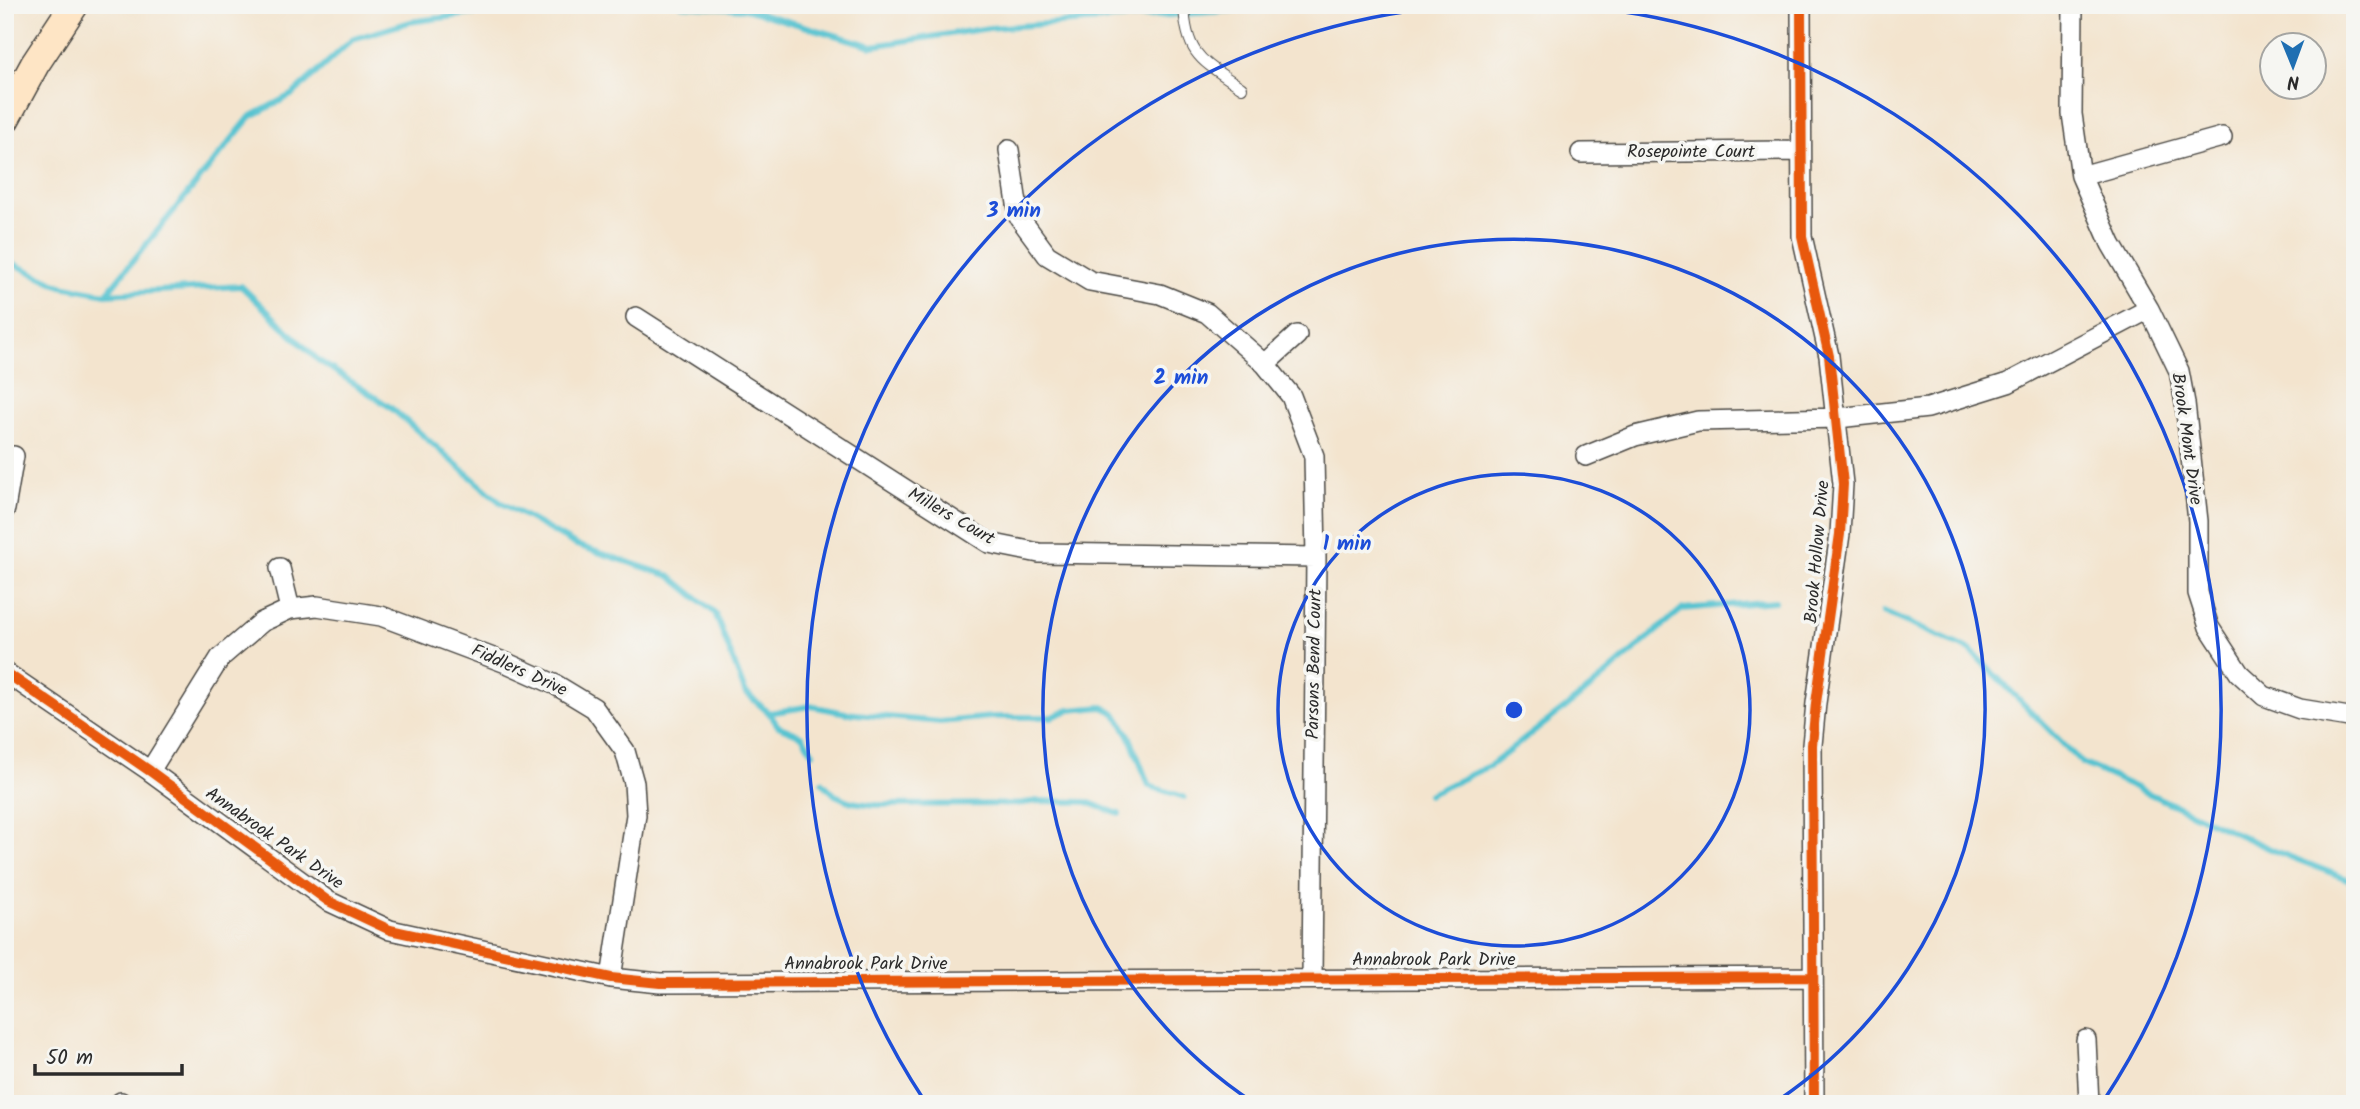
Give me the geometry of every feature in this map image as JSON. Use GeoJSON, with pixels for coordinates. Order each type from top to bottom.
{"type":"FeatureCollection","features":[{"type":"Feature","properties":{"kind":"main road"},"geometry":{"type":"LineString","coordinates":[[5,119],[35,64],[74,5]]}},
{"type":"Feature","properties":{"kind":"street","name":"Brook Hollow Drive"},"geometry":{"type":"LineString","coordinates":[[1801,5],[1802,236],[1829,356],[1838,418],[1843,484],[1840,534],[1812,745],[1814,1104]]}},
{"type":"Feature","properties":{"kind":"street","name":"Brook Mont Drive"},"geometry":{"type":"LineString","coordinates":[[2073,5],[2072,114],[2081,176],[2111,244],[2149,309],[2179,370],[2198,521],[2199,593],[2209,627],[2239,673],[2263,696],[2300,709],[2355,718]]}},
{"type":"Feature","properties":{"kind":"street"},"geometry":{"type":"LineString","coordinates":[[2081,176],[2222,137]]}},
{"type":"Feature","properties":{"kind":"street","name":"Parsons Bend Court"},"geometry":{"type":"LineString","coordinates":[[1009,150],[1019,217],[1047,255],[1090,281],[1160,294],[1208,313],[1265,364],[1291,396],[1314,456],[1316,557],[1312,978]]}},
{"type":"Feature","properties":{"kind":"street","name":"Rosepointe Court"},"geometry":{"type":"LineString","coordinates":[[1581,153],[1801,151]]}},
{"type":"Feature","properties":{"kind":"street"},"geometry":{"type":"LineString","coordinates":[[1586,456],[1635,436],[1698,421],[1838,418],[1928,408],[2008,383],[2149,309]]}},
{"type":"Feature","properties":{"kind":"street","name":"Millers Court"},"geometry":{"type":"LineString","coordinates":[[636,317],[989,543],[1039,553],[1316,557]]}},
{"type":"Feature","properties":{"kind":"street"},"geometry":{"type":"LineString","coordinates":[[1265,364],[1297,335]]}},
{"type":"Feature","properties":{"kind":"street"},"geometry":{"type":"LineString","coordinates":[[5,509],[14,456]]}},
{"type":"Feature","properties":{"kind":"street"},"geometry":{"type":"LineString","coordinates":[[279,568],[290,609]]}},
{"type":"Feature","properties":{"kind":"street","name":"Fiddlers Drive"},"geometry":{"type":"LineString","coordinates":[[150,771],[220,658],[262,622],[290,609],[317,606],[381,616],[509,664],[556,685],[594,708],[625,751],[634,783],[636,815],[611,978]]}},
{"type":"Feature","properties":{"kind":"street","name":"Annabrook Park Drive"},"geometry":{"type":"LineString","coordinates":[[5,672],[150,771],[328,901],[390,930],[611,978],[660,983],[1813,977]]}},
{"type":"Feature","properties":{"kind":"street"},"geometry":{"type":"LineString","coordinates":[[2086,1040],[2089,1104]]}},
{"type":"Feature","properties":{"kind":"lane"},"geometry":{"type":"LineString","coordinates":[[1184,5],[1185,31],[1198,57],[1242,88]]}},
{"type":"Feature","properties":{"kind":"waterway"},"geometry":{"type":"LineString","coordinates":[[106,294],[250,117],[293,94],[353,39],[410,22],[536,5]]}},
{"type":"Feature","properties":{"kind":"waterway"},"geometry":{"type":"LineString","coordinates":[[682,5],[746,9],[872,46],[989,28],[1303,5]]}},
{"type":"Feature","properties":{"kind":"waterway"},"geometry":{"type":"LineString","coordinates":[[5,260],[61,286],[106,294],[241,286],[318,360],[390,407],[500,502],[576,545],[670,576],[715,613],[745,692],[769,713],[811,706],[846,713],[940,722],[992,717],[1052,717],[1069,710],[1103,707],[1115,713],[1129,735],[1149,786],[1184,797]]}},
{"type":"Feature","properties":{"kind":"waterway"},"geometry":{"type":"LineString","coordinates":[[1428,795],[1491,765],[1592,687],[1682,609],[1775,601]]}},
{"type":"Feature","properties":{"kind":"waterway"},"geometry":{"type":"LineString","coordinates":[[1883,612],[1970,650],[2082,763],[2275,851],[2355,882]]}},
{"type":"Feature","properties":{"kind":"waterway"},"geometry":{"type":"LineString","coordinates":[[769,713],[778,726],[802,736],[813,753]]}},
{"type":"Feature","properties":{"kind":"waterway"},"geometry":{"type":"LineString","coordinates":[[822,782],[835,795],[851,802],[875,805],[1087,802],[1119,814]]}},
{"type":"Feature","properties":{"kind":"cycle path"},"geometry":{"type":"LineString","coordinates":[[1801,5],[1802,236],[1829,356],[1843,484],[1840,534],[1812,745],[1814,1104]]}},
{"type":"Feature","properties":{"kind":"cycle path"},"geometry":{"type":"LineString","coordinates":[[5,672],[150,771],[328,901],[390,930],[611,978],[660,983],[1813,977]]}}]}
